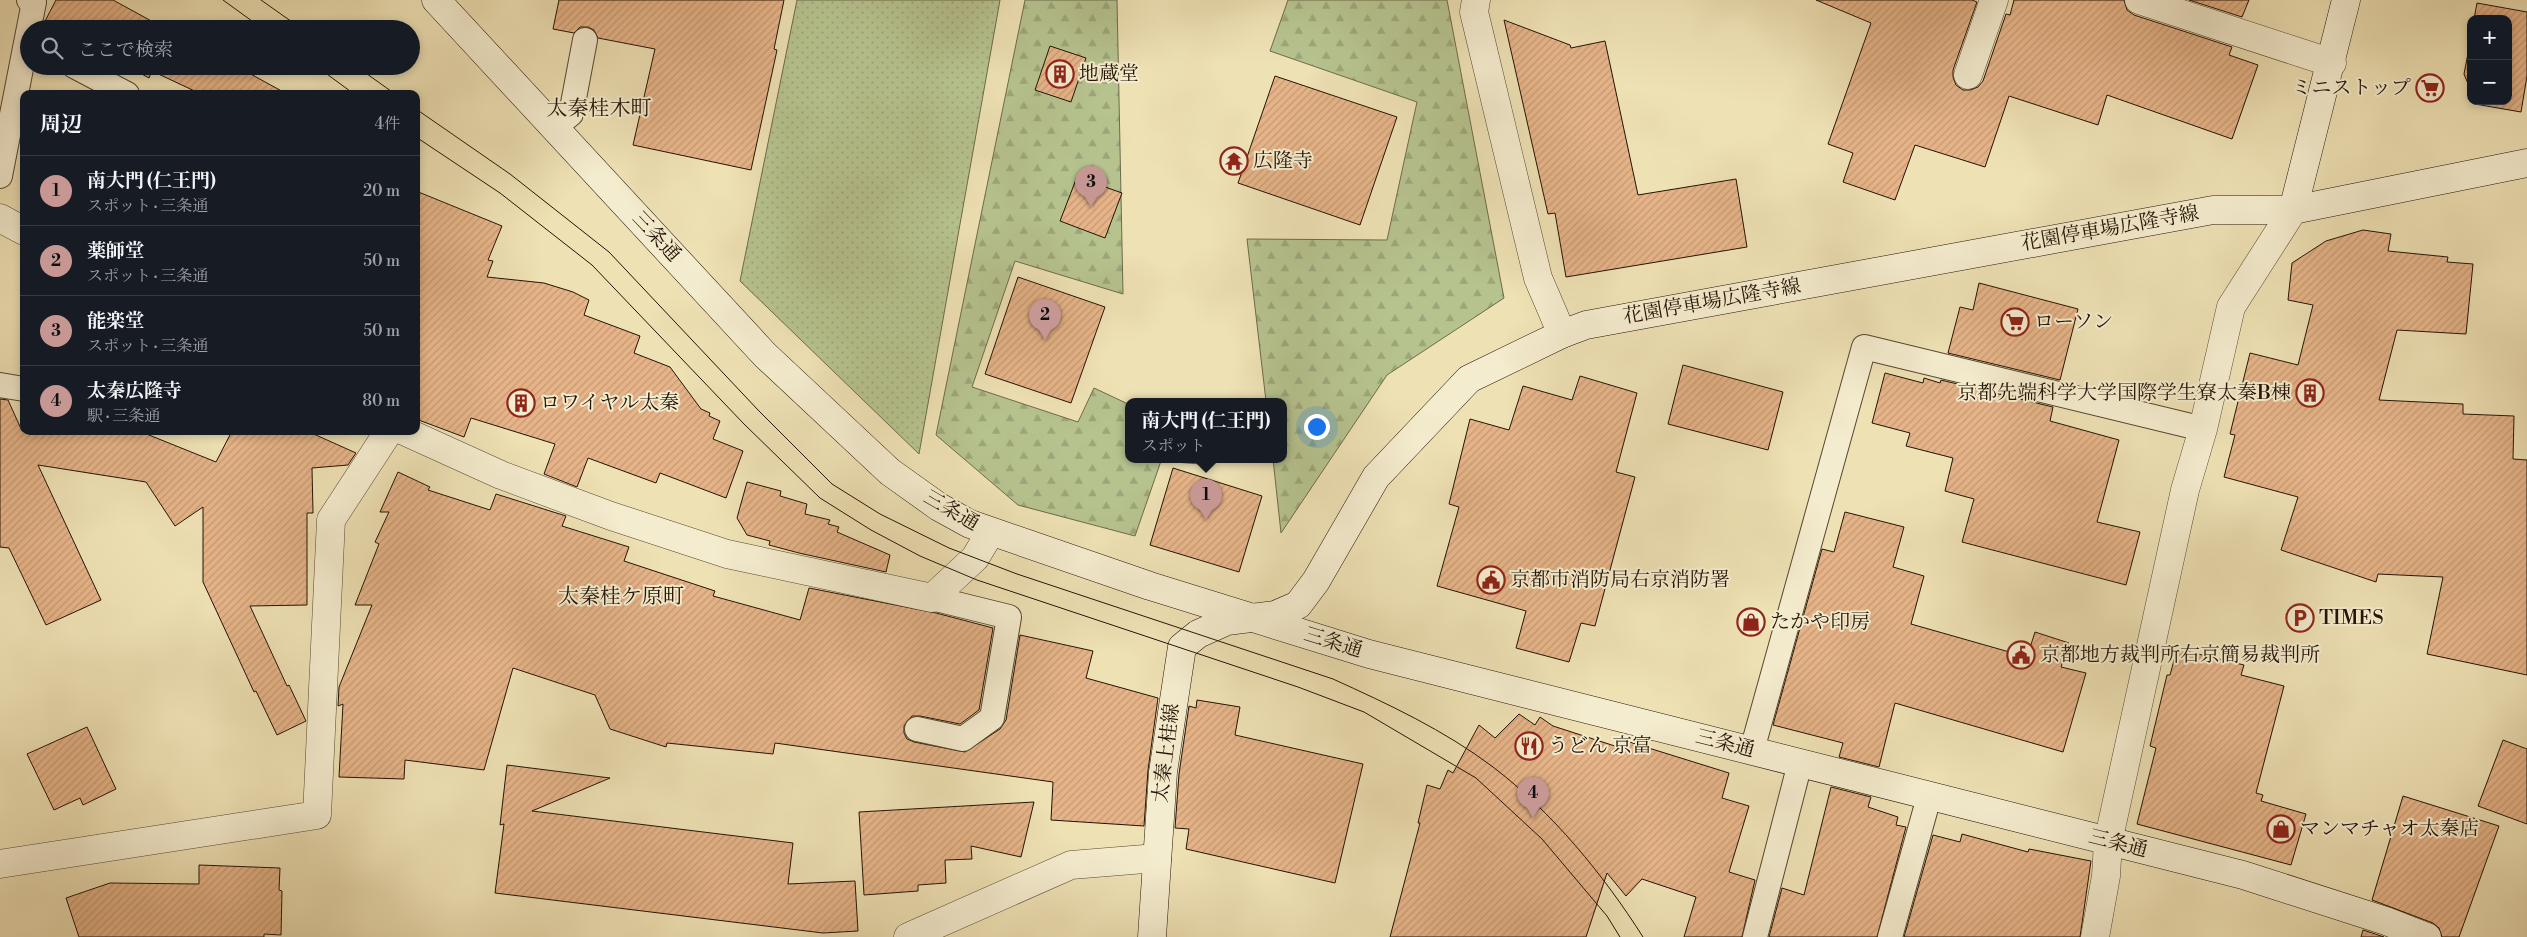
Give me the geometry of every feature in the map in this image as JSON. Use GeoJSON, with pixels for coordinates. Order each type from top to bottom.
{"type":"FeatureCollection","features":[{"type":"Feature","properties":{"kind":"main road","name":"三条通"},"geometry":{"type":"LineString","coordinates":[[436,0],[766,355],[876,459],[938,508],[990,533],[1252,619],[1369,654],[1752,750],[1929,797],[2244,875],[2383,929],[2427,937]]}},
{"type":"Feature","properties":{"kind":"main road"},"geometry":{"type":"LineString","coordinates":[[1476,0],[1474,12],[1538,278],[1562,334]]}},
{"type":"Feature","properties":{"kind":"main road"},"geometry":{"type":"LineString","coordinates":[[1968,75],[1994,0]]}},
{"type":"Feature","properties":{"kind":"main road"},"geometry":{"type":"LineString","coordinates":[[2140,0],[2332,63]]}},
{"type":"Feature","properties":{"kind":"main road"},"geometry":{"type":"LineString","coordinates":[[2095,937],[2106,876],[2108,842],[2185,490],[2232,307],[2293,210],[2332,63],[2346,0]]}},
{"type":"Feature","properties":{"kind":"main road","name":"花園停車場広隆寺線"},"geometry":{"type":"LineString","coordinates":[[1252,619],[1275,616],[1298,605],[1316,581],[1376,477],[1469,379],[1562,334],[1596,324],[2213,210],[2293,210],[2527,163]]}},
{"type":"Feature","properties":{"kind":"main road"},"geometry":{"type":"LineString","coordinates":[[0,218],[20,229]]}},
{"type":"Feature","properties":{"kind":"main road"},"geometry":{"type":"LineString","coordinates":[[0,864],[317,815],[331,520],[386,435]]}},
{"type":"Feature","properties":{"kind":"main road"},"geometry":{"type":"LineString","coordinates":[[413,435],[501,475],[611,516],[728,554],[932,598],[975,558],[990,533]]}},
{"type":"Feature","properties":{"kind":"main road","name":"太秦上桂線"},"geometry":{"type":"LineString","coordinates":[[1152,937],[1163,772],[1182,647],[1198,634],[1219,624],[1227,621],[1252,619]]}},
{"type":"Feature","properties":{"kind":"main road"},"geometry":{"type":"LineString","coordinates":[[908,937],[1071,865],[1157,858]]}},
{"type":"Feature","properties":{"kind":"lane"},"geometry":{"type":"LineString","coordinates":[[29,0],[34,2],[31,20]]}},
{"type":"Feature","properties":{"kind":"lane"},"geometry":{"type":"LineString","coordinates":[[555,128],[571,114],[585,40]]}},
{"type":"Feature","properties":{"kind":"lane"},"geometry":{"type":"LineString","coordinates":[[0,176],[20,75]]}},
{"type":"Feature","properties":{"kind":"lane"},"geometry":{"type":"LineString","coordinates":[[91,75],[119,90]]}},
{"type":"Feature","properties":{"kind":"lane"},"geometry":{"type":"LineString","coordinates":[[1752,750],[1864,347],[2202,429]]}},
{"type":"Feature","properties":{"kind":"lane"},"geometry":{"type":"LineString","coordinates":[[0,385],[20,388]]}},
{"type":"Feature","properties":{"kind":"lane"},"geometry":{"type":"LineString","coordinates":[[917,728],[964,739],[992,718],[1010,617],[932,598]]}},
{"type":"Feature","properties":{"kind":"lane"},"geometry":{"type":"LineString","coordinates":[[1756,937],[1800,763]]}},
{"type":"Feature","properties":{"kind":"lane"},"geometry":{"type":"LineString","coordinates":[[1890,937],[1929,797]]}},
{"type":"Feature","properties":{"kind":"green space"},"geometry":{"type":"Polygon","coordinates":[[[797,0],[1000,0],[919,454],[740,281],[797,0]]]}},
{"type":"Feature","properties":{"kind":"green space"},"geometry":{"type":"Polygon","coordinates":[[[1025,0],[1117,0],[1123,294],[1015,261],[972,387],[1078,422],[1094,388],[1125,403],[1125,463],[1160,463],[1135,536],[1018,505],[936,435],[1025,0]]]}},
{"type":"Feature","properties":{"kind":"green space"},"geometry":{"type":"Polygon","coordinates":[[[1288,0],[1447,0],[1504,298],[1387,375],[1281,533],[1273,463],[1287,463],[1287,398],[1266,398],[1247,239],[1387,240],[1417,102],[1270,51],[1288,0]]]}},
{"type":"Feature","properties":{"kind":"building"},"geometry":{"type":"Polygon","coordinates":[[[56,0],[113,0],[150,20],[46,20],[56,0]]]}},
{"type":"Feature","properties":{"kind":"building"},"geometry":{"type":"Polygon","coordinates":[[[559,0],[784,0],[774,49],[777,50],[751,170],[633,145],[655,49],[598,38],[594,30],[588,27],[580,27],[574,33],[553,29],[559,0]]]}},
{"type":"Feature","properties":{"kind":"building"},"geometry":{"type":"Polygon","coordinates":[[[1816,0],[1972,0],[1977,2],[1953,70],[1956,85],[1963,90],[1978,87],[1983,81],[2006,14],[2010,15],[2014,0],[2124,0],[2127,10],[2134,15],[2232,47],[2229,55],[2258,65],[2232,139],[2107,95],[2098,125],[2009,96],[1985,167],[1915,145],[1895,200],[1843,182],[1853,153],[1828,144],[1871,23],[1816,0]]]}},
{"type":"Feature","properties":{"kind":"building"},"geometry":{"type":"Polygon","coordinates":[[[2189,0],[2249,0],[2242,17],[2189,0]]]}},
{"type":"Feature","properties":{"kind":"building"},"geometry":{"type":"Polygon","coordinates":[[[2477,3],[2527,12],[2527,76],[2521,112],[2481,105],[2512,105],[2512,15],[2475,15],[2477,3]]]}},
{"type":"Feature","properties":{"kind":"building"},"geometry":{"type":"Polygon","coordinates":[[[1504,20],[1570,45],[1571,48],[1605,41],[1638,195],[1736,179],[1747,247],[1566,277],[1555,213],[1548,214],[1504,20]]]}},
{"type":"Feature","properties":{"kind":"building","name":"地蔵堂"},"geometry":{"type":"Polygon","coordinates":[[[1050,46],[1086,58],[1071,102],[1035,90],[1050,46]]]}},
{"type":"Feature","properties":{"kind":"building"},"geometry":{"type":"Polygon","coordinates":[[[2467,59],[2467,81],[2464,74],[2467,59]]]}},
{"type":"Feature","properties":{"kind":"building"},"geometry":{"type":"Polygon","coordinates":[[[161,75],[252,75],[280,90],[192,90],[161,75]]]}},
{"type":"Feature","properties":{"kind":"building"},"geometry":{"type":"Polygon","coordinates":[[[1275,76],[1397,117],[1360,225],[1238,183],[1275,76]]]}},
{"type":"Feature","properties":{"kind":"building"},"geometry":{"type":"Polygon","coordinates":[[[1077,177],[1122,193],[1105,238],[1060,221],[1077,177]]]}},
{"type":"Feature","properties":{"kind":"building"},"geometry":{"type":"Polygon","coordinates":[[[420,193],[502,226],[488,260],[493,261],[487,277],[544,283],[573,292],[589,300],[584,315],[640,336],[634,353],[670,367],[701,409],[710,413],[709,416],[720,421],[713,439],[743,451],[726,498],[660,473],[656,483],[588,458],[577,487],[544,474],[555,444],[471,418],[464,437],[420,420],[420,193]]]}},
{"type":"Feature","properties":{"kind":"building"},"geometry":{"type":"Polygon","coordinates":[[[2363,230],[2391,234],[2388,251],[2448,257],[2447,262],[2473,264],[2466,334],[2397,330],[2379,400],[2463,404],[2463,414],[2514,416],[2513,459],[2527,460],[2527,675],[2427,654],[2443,577],[2378,574],[2376,582],[2281,550],[2298,497],[2224,477],[2235,435],[2230,434],[2250,353],[2298,365],[2313,305],[2288,300],[2292,263],[2326,241],[2363,230]]]}},
{"type":"Feature","properties":{"kind":"building"},"geometry":{"type":"Polygon","coordinates":[[[1018,277],[1105,307],[1071,403],[985,374],[1018,277]]]}},
{"type":"Feature","properties":{"kind":"building","name":"ローソン"},"geometry":{"type":"Polygon","coordinates":[[[1979,283],[2078,309],[2060,380],[1948,353],[1960,307],[1973,310],[1979,283]]]}},
{"type":"Feature","properties":{"kind":"building"},"geometry":{"type":"Polygon","coordinates":[[[1683,365],[1783,392],[1768,450],[1668,424],[1683,365]]]}},
{"type":"Feature","properties":{"kind":"building"},"geometry":{"type":"Polygon","coordinates":[[[1885,373],[1923,383],[1924,378],[1940,383],[1941,380],[2053,407],[2050,421],[2119,440],[2097,522],[2140,532],[2126,585],[1962,542],[1974,499],[1945,491],[1953,458],[1906,446],[1910,433],[1872,423],[1885,373]]]}},
{"type":"Feature","properties":{"kind":"building"},"geometry":{"type":"Polygon","coordinates":[[[1580,376],[1637,393],[1616,472],[1635,477],[1595,626],[1581,623],[1569,662],[1516,648],[1526,611],[1437,586],[1459,507],[1449,504],[1470,419],[1509,430],[1523,386],[1572,400],[1580,376]]]}},
{"type":"Feature","properties":{"kind":"building"},"geometry":{"type":"Polygon","coordinates":[[[0,399],[8,400],[20,427],[20,435],[149,435],[216,462],[230,435],[316,435],[356,453],[348,465],[312,468],[313,513],[307,513],[307,605],[250,606],[287,686],[289,685],[306,721],[277,735],[256,691],[254,692],[203,582],[203,507],[175,526],[146,482],[38,465],[101,600],[46,625],[9,548],[0,547],[0,399]]]}},
{"type":"Feature","properties":{"kind":"building"},"geometry":{"type":"Polygon","coordinates":[[[1173,468],[1262,496],[1239,572],[1150,545],[1173,468]]]}},
{"type":"Feature","properties":{"kind":"building"},"geometry":{"type":"Polygon","coordinates":[[[398,472],[430,487],[428,490],[490,510],[496,494],[566,516],[562,526],[629,547],[624,561],[715,591],[713,596],[800,620],[809,588],[936,613],[993,628],[979,710],[960,724],[912,716],[904,726],[904,733],[907,739],[914,742],[965,752],[1000,729],[1006,720],[1020,635],[1093,651],[1086,678],[1158,698],[1148,770],[1144,826],[1051,820],[1053,782],[775,743],[773,754],[667,743],[666,747],[610,729],[595,695],[513,668],[484,770],[405,760],[404,779],[339,777],[343,704],[338,706],[339,687],[372,605],[355,605],[379,544],[375,542],[389,512],[380,512],[398,472]]]}},
{"type":"Feature","properties":{"kind":"building"},"geometry":{"type":"Polygon","coordinates":[[[747,482],[781,491],[780,496],[807,504],[805,514],[830,520],[828,524],[839,527],[837,532],[890,555],[886,572],[799,553],[769,545],[770,541],[747,535],[737,518],[747,482]]]}},
{"type":"Feature","properties":{"kind":"building"},"geometry":{"type":"Polygon","coordinates":[[[1845,512],[1904,527],[1893,567],[1924,576],[1911,624],[2027,657],[2035,632],[2069,643],[2061,667],[2086,673],[2063,752],[1895,703],[1879,767],[1839,757],[1843,743],[1773,725],[1822,549],[1834,552],[1845,512]]]}},
{"type":"Feature","properties":{"kind":"building"},"geometry":{"type":"Polygon","coordinates":[[[2177,649],[2244,665],[2241,675],[2284,686],[2256,793],[2263,795],[2261,801],[2306,814],[2291,865],[2137,824],[2156,748],[2150,746],[2167,675],[2170,675],[2177,649]]]}},
{"type":"Feature","properties":{"kind":"building"},"geometry":{"type":"Polygon","coordinates":[[[1197,700],[1240,707],[1235,735],[1363,764],[1335,883],[1186,849],[1189,829],[1175,828],[1179,774],[1189,706],[1196,708],[1197,700]]]}},
{"type":"Feature","properties":{"kind":"building"},"geometry":{"type":"Polygon","coordinates":[[[1519,714],[1535,725],[1540,717],[1553,726],[1621,748],[1623,740],[1729,773],[1722,798],[1749,806],[1729,872],[1755,880],[1742,937],[1684,937],[1696,897],[1642,879],[1626,896],[1607,873],[1586,937],[1390,937],[1420,823],[1418,823],[1427,785],[1440,789],[1448,770],[1453,773],[1479,725],[1495,738],[1519,714]]]}},
{"type":"Feature","properties":{"kind":"building"},"geometry":{"type":"Polygon","coordinates":[[[87,727],[116,789],[83,805],[80,798],[54,810],[27,754],[87,727]]]}},
{"type":"Feature","properties":{"kind":"building"},"geometry":{"type":"Polygon","coordinates":[[[2503,740],[2527,749],[2527,824],[2478,806],[2503,740]]]}},
{"type":"Feature","properties":{"kind":"building"},"geometry":{"type":"Polygon","coordinates":[[[507,765],[610,778],[532,811],[793,843],[788,884],[855,881],[858,931],[823,933],[495,893],[504,824],[500,825],[507,765]]]}},
{"type":"Feature","properties":{"kind":"building"},"geometry":{"type":"Polygon","coordinates":[[[1831,787],[1871,797],[1868,807],[1898,817],[1896,825],[1906,827],[1877,937],[1769,937],[1782,888],[1804,895],[1831,787]]]}},
{"type":"Feature","properties":{"kind":"building"},"geometry":{"type":"Polygon","coordinates":[[[2403,796],[2499,826],[2459,937],[2442,937],[2439,928],[2433,923],[2372,900],[2403,796]]]}},
{"type":"Feature","properties":{"kind":"building"},"geometry":{"type":"Polygon","coordinates":[[[1034,802],[1021,857],[971,846],[972,859],[945,860],[946,883],[918,885],[918,891],[864,895],[859,812],[1034,802]]]}},
{"type":"Feature","properties":{"kind":"building"},"geometry":{"type":"Polygon","coordinates":[[[1962,834],[2028,852],[2029,849],[2091,861],[2080,937],[1904,937],[1933,835],[1960,842],[1962,834]]]}},
{"type":"Feature","properties":{"kind":"building"},"geometry":{"type":"Polygon","coordinates":[[[199,865],[280,868],[279,890],[282,891],[281,935],[264,934],[264,937],[79,937],[66,898],[110,883],[199,884],[199,865]]]}},
{"type":"Feature","properties":{"kind":"building"},"geometry":{"type":"Polygon","coordinates":[[[2363,930],[2384,937],[2361,937],[2363,930]]]}},
{"type":"Feature","properties":{"kind":"tram line"},"geometry":{"type":"LineString","coordinates":[[223,0],[251,20]]}},
{"type":"Feature","properties":{"kind":"tram line"},"geometry":{"type":"LineString","coordinates":[[261,0],[289,20]]}},
{"type":"Feature","properties":{"kind":"tram line"},"geometry":{"type":"LineString","coordinates":[[328,75],[349,90]]}},
{"type":"Feature","properties":{"kind":"tram line"},"geometry":{"type":"LineString","coordinates":[[369,75],[389,90]]}},
{"type":"Feature","properties":{"kind":"tram line"},"geometry":{"type":"LineString","coordinates":[[420,112],[510,174],[609,252],[759,411],[832,484],[880,514],[949,548],[1017,574],[1333,679],[1435,729],[1493,767],[1536,804],[1594,867],[1643,937]]}},
{"type":"Feature","properties":{"kind":"tram line"},"geometry":{"type":"LineString","coordinates":[[420,140],[500,193],[592,265],[744,424],[820,498],[871,530],[920,556],[977,580],[1298,687],[1364,712],[1476,778],[1542,839],[1607,916],[1620,937]]}},
{"type":"Feature","properties":{"kind":"place","name":"地蔵堂"},"geometry":{"type":"Point","coordinates":[1060,74]}},
{"type":"Feature","properties":{"kind":"place","name":"ミニストップ"},"geometry":{"type":"Point","coordinates":[2430,88]}},
{"type":"Feature","properties":{"kind":"place","name":"広隆寺"},"geometry":{"type":"Point","coordinates":[1234,161]}},
{"type":"Feature","properties":{"kind":"place","name":"能楽堂"},"geometry":{"type":"Point","coordinates":[1091,207]}},
{"type":"Feature","properties":{"kind":"place","name":"ローソン"},"geometry":{"type":"Point","coordinates":[2015,322]}},
{"type":"Feature","properties":{"kind":"place","name":"薬師堂"},"geometry":{"type":"Point","coordinates":[1045,340]}},
{"type":"Feature","properties":{"kind":"place","name":"京都先端科学大学国際学生寮太秦B棟"},"geometry":{"type":"Point","coordinates":[2310,393]}},
{"type":"Feature","properties":{"kind":"place","name":"ロワイヤル太秦"},"geometry":{"type":"Point","coordinates":[521,403]}},
{"type":"Feature","properties":{"kind":"place","name":"南大門 (仁王門)"},"geometry":{"type":"Point","coordinates":[1206,520]}},
{"type":"Feature","properties":{"kind":"place","name":"京都市消防局右京消防署"},"geometry":{"type":"Point","coordinates":[1491,580]}},
{"type":"Feature","properties":{"kind":"place","name":"TIMES"},"geometry":{"type":"Point","coordinates":[2300,618]}},
{"type":"Feature","properties":{"kind":"place","name":"たかや印房"},"geometry":{"type":"Point","coordinates":[1751,622]}},
{"type":"Feature","properties":{"kind":"place","name":"京都地方裁判所右京簡易裁判所"},"geometry":{"type":"Point","coordinates":[2021,655]}},
{"type":"Feature","properties":{"kind":"place","name":"うどん 京富"},"geometry":{"type":"Point","coordinates":[1529,746]}},
{"type":"Feature","properties":{"kind":"place","name":"太秦広隆寺"},"geometry":{"type":"Point","coordinates":[1533,818]}},
{"type":"Feature","properties":{"kind":"place","name":"マンマチャオ太秦店"},"geometry":{"type":"Point","coordinates":[2281,829]}},
{"type":"Feature","properties":{"kind":"district","name":"太秦桂木町"},"geometry":{"type":"Point","coordinates":[599,109]}},
{"type":"Feature","properties":{"kind":"district","name":"太秦桂ケ原町"},"geometry":{"type":"Point","coordinates":[621,597]}}]}
